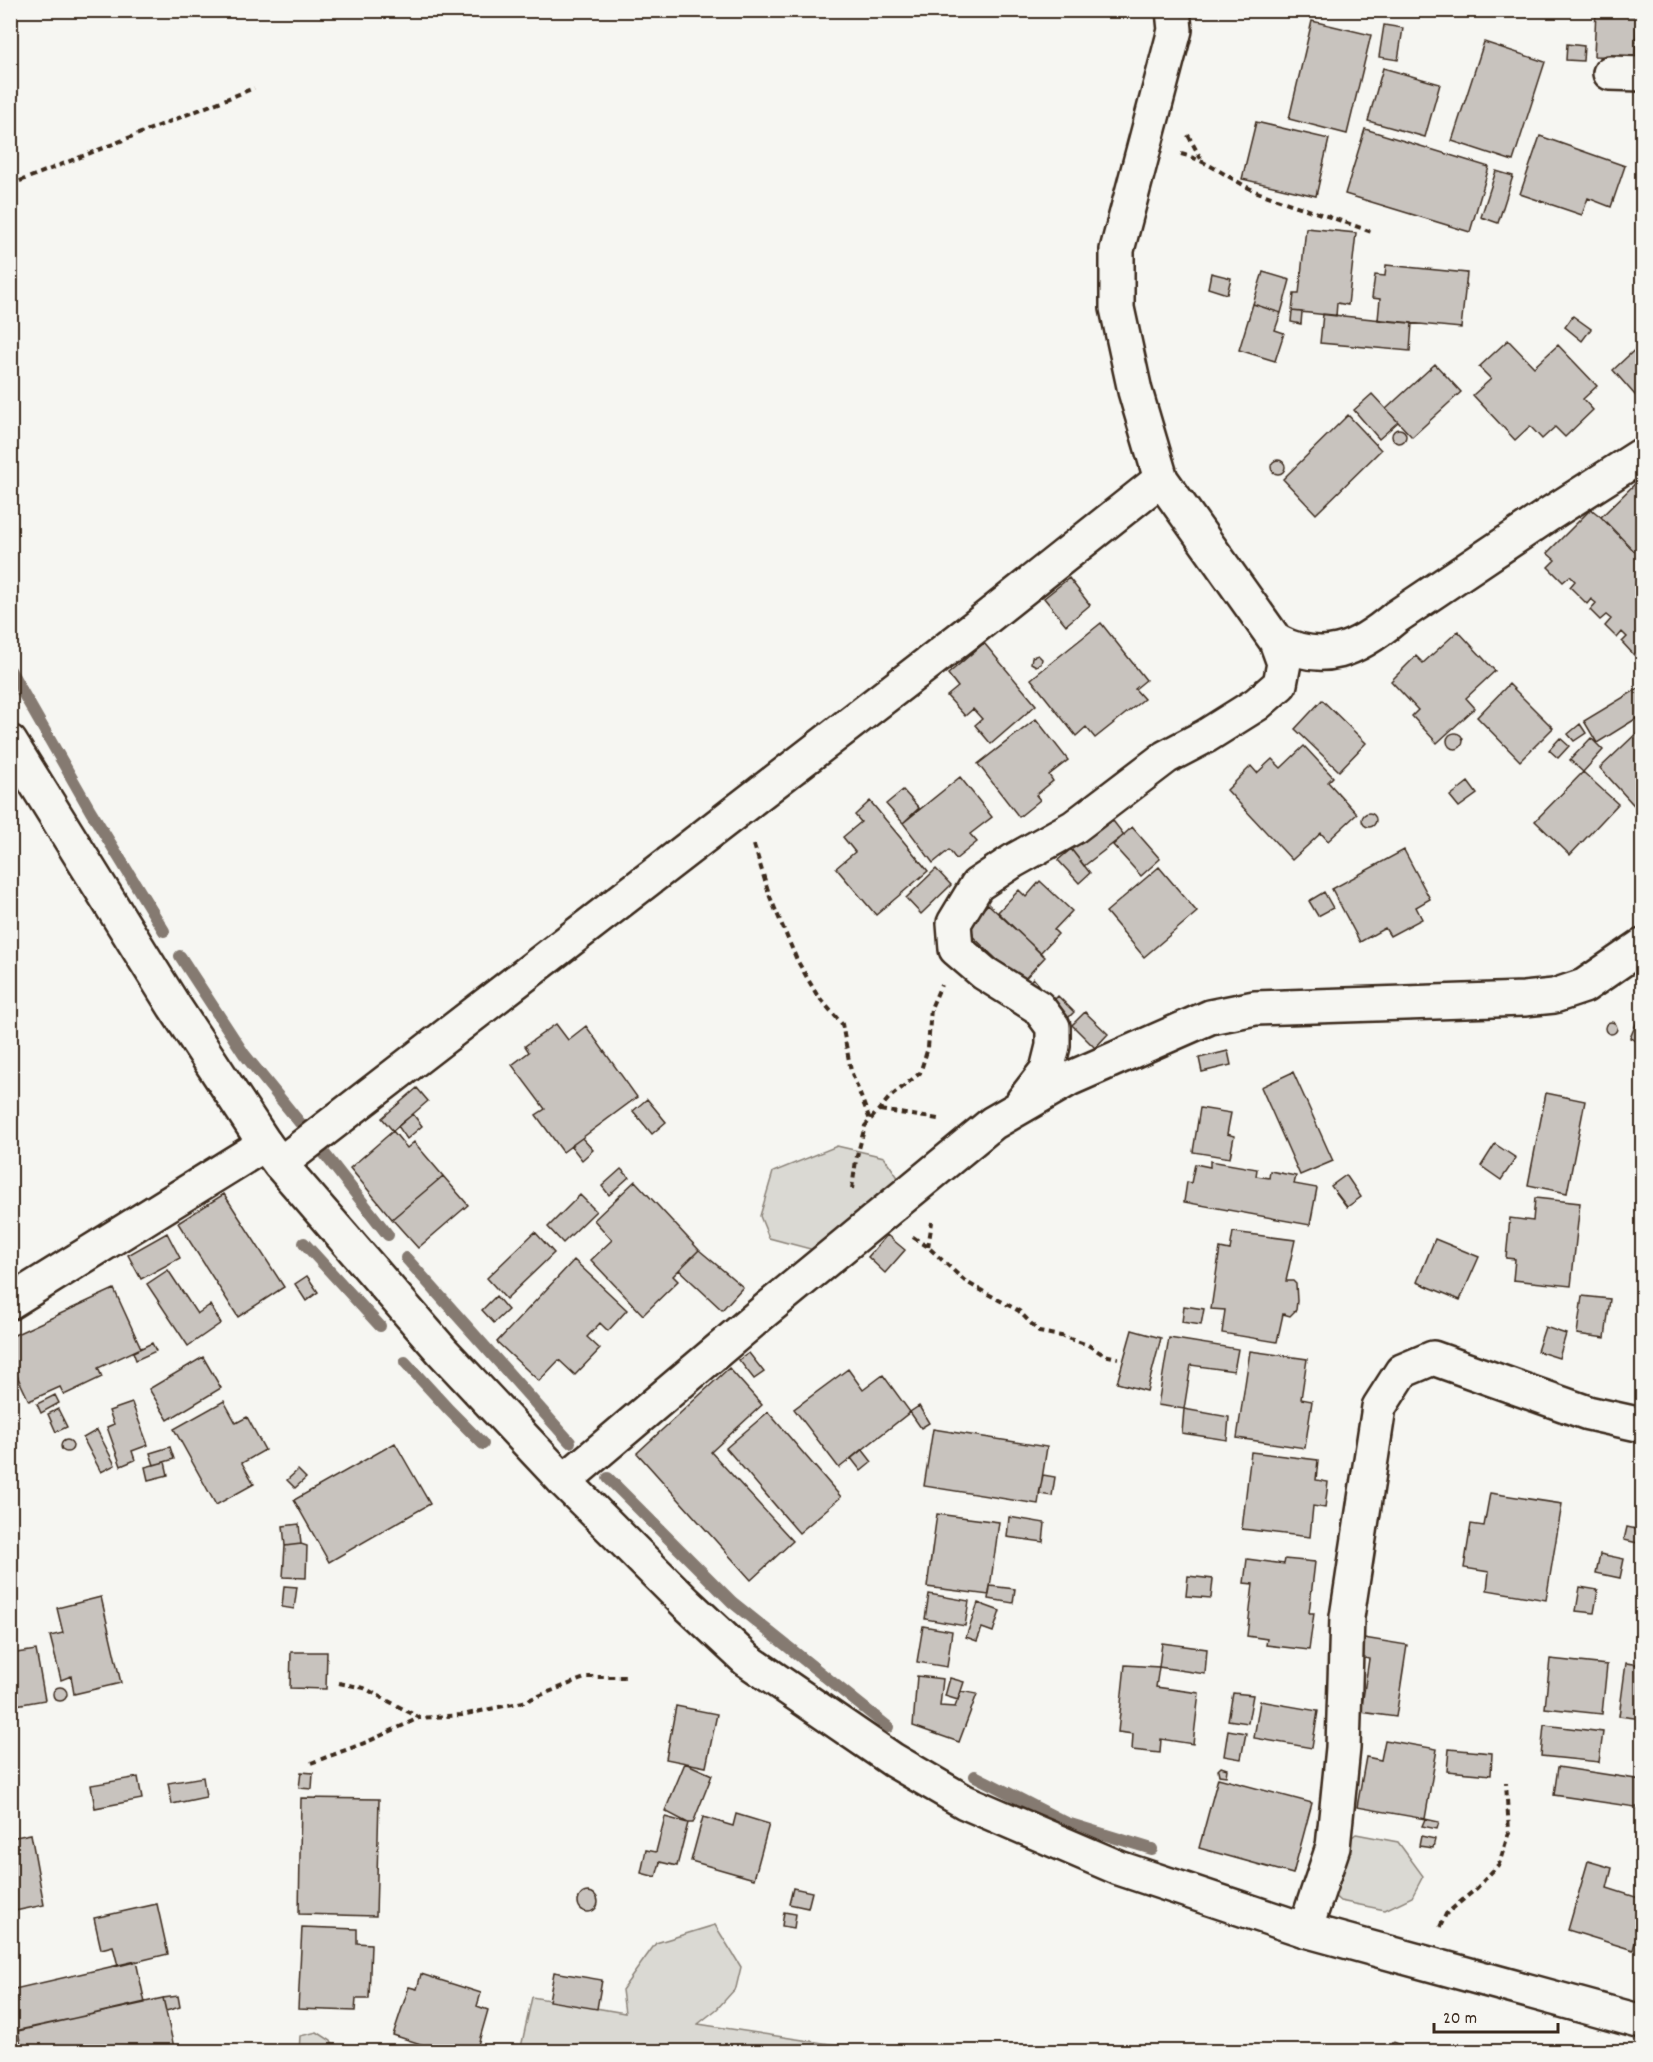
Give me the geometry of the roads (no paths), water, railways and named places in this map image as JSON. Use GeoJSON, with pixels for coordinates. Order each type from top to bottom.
{"type":"FeatureCollection","features":[{"type":"Feature","properties":{"kind":"street"},"geometry":{"type":"LineString","coordinates":[[1017,1109],[1047,1070],[1053,1046],[1053,1027],[1038,1007],[984,973],[956,949],[954,923],[977,885],[1074,826],[1166,757],[1206,736],[1257,704],[1280,684],[1284,663],[1276,641],[1161,479],[1135,391],[1117,308],[1117,250],[1175,30],[1173,10]]}},
{"type":"Feature","properties":{"kind":"street"},"geometry":{"type":"LineString","coordinates":[[1610,73],[1642,74]]}},
{"type":"Feature","properties":{"kind":"street"},"geometry":{"type":"LineString","coordinates":[[1276,641],[1294,650],[1314,654],[1344,650],[1378,632],[1396,617],[1548,514],[1642,455]]}},
{"type":"Feature","properties":{"kind":"street"},"geometry":{"type":"LineString","coordinates":[[10,1302],[273,1154],[742,806],[1161,479]]}},
{"type":"Feature","properties":{"kind":"street"},"geometry":{"type":"LineString","coordinates":[[10,742],[174,1006],[273,1154],[442,1351],[564,1481],[686,1603],[747,1660],[893,1760],[965,1802],[1119,1868],[1305,1930],[1642,2022]]}},
{"type":"Feature","properties":{"kind":"street"},"geometry":{"type":"LineString","coordinates":[[564,1481],[843,1246],[993,1124],[1069,1078],[1210,1017],[1256,1008],[1554,996],[1584,986],[1642,946]]}},
{"type":"Feature","properties":{"kind":"street"},"geometry":{"type":"LineString","coordinates":[[1305,1930],[1333,1847],[1343,1748],[1347,1617],[1379,1407],[1402,1371],[1433,1358],[1588,1413],[1642,1425]]}},
{"type":"Feature","properties":{"kind":"waterway"},"geometry":{"type":"LineString","coordinates":[[10,670],[90,810],[164,931]]}},
{"type":"Feature","properties":{"kind":"waterway"},"geometry":{"type":"LineString","coordinates":[[180,956],[244,1054],[300,1123]]}},
{"type":"Feature","properties":{"kind":"waterway"},"geometry":{"type":"LineString","coordinates":[[320,1148],[388,1235]]}},
{"type":"Feature","properties":{"kind":"waterway"},"geometry":{"type":"LineString","coordinates":[[304,1243],[380,1326]]}},
{"type":"Feature","properties":{"kind":"waterway"},"geometry":{"type":"LineString","coordinates":[[406,1258],[570,1442]]}},
{"type":"Feature","properties":{"kind":"waterway"},"geometry":{"type":"LineString","coordinates":[[405,1362],[483,1444]]}},
{"type":"Feature","properties":{"kind":"waterway"},"geometry":{"type":"LineString","coordinates":[[608,1478],[732,1602],[888,1727]]}},
{"type":"Feature","properties":{"kind":"waterway"},"geometry":{"type":"LineString","coordinates":[[975,1776],[1067,1823],[1152,1849]]}}]}
